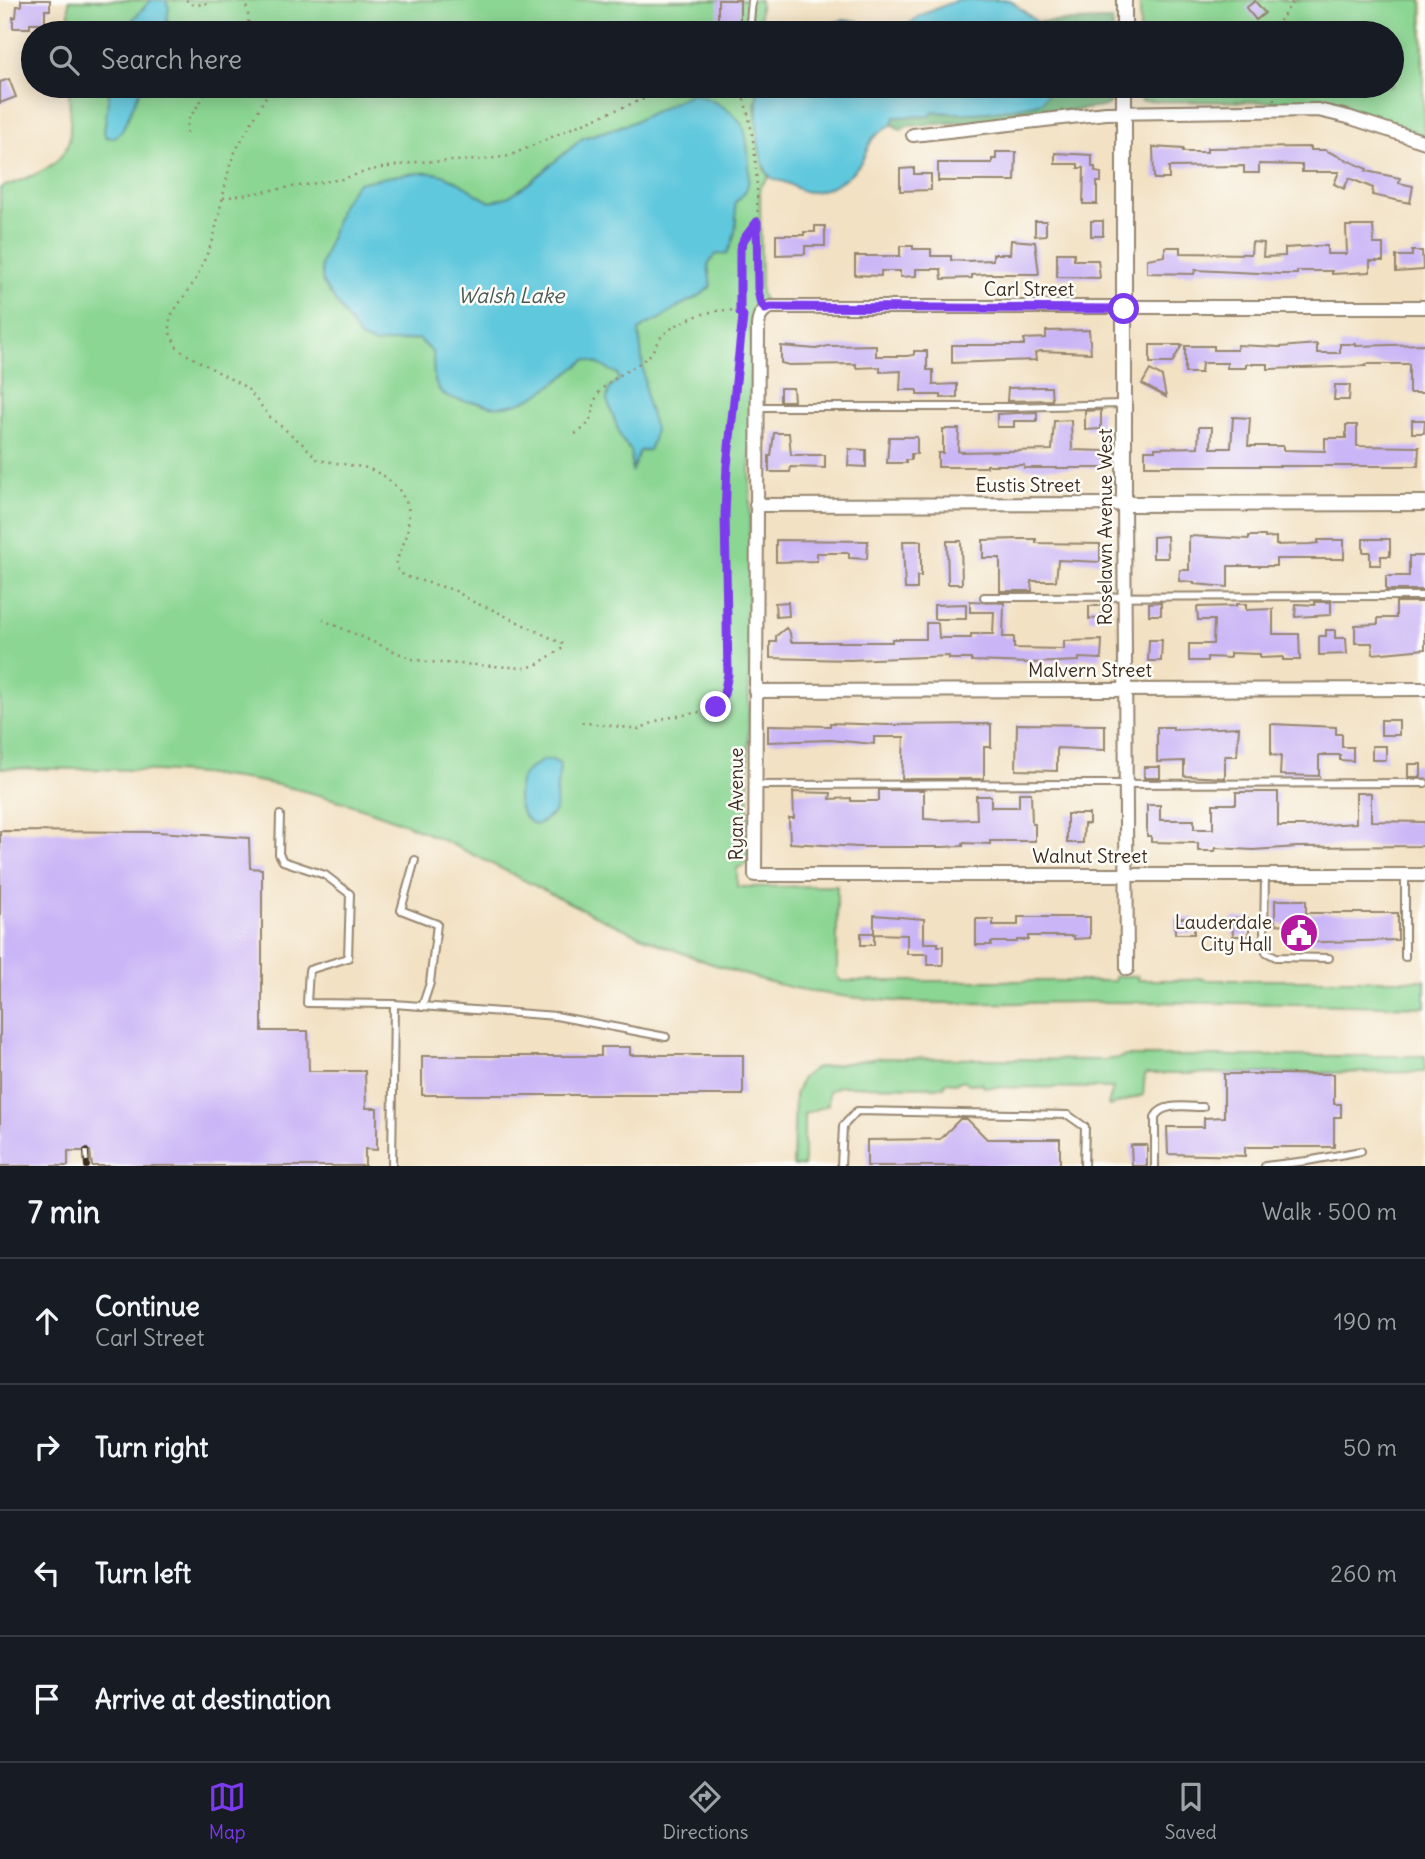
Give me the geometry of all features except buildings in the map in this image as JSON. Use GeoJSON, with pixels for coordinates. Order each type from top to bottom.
{"type":"FeatureCollection","features":[{"type":"Feature","properties":{"kind":"street"},"geometry":{"type":"LineString","coordinates":[[1124,0],[1124,21]]}},
{"type":"Feature","properties":{"kind":"street","name":"Roselawn Avenue West"},"geometry":{"type":"LineString","coordinates":[[1124,98],[1127,969]]}},
{"type":"Feature","properties":{"kind":"street"},"geometry":{"type":"LineString","coordinates":[[913,135],[1106,113],[1318,110],[1425,142]]}},
{"type":"Feature","properties":{"kind":"street","name":"Carl Street"},"geometry":{"type":"LineString","coordinates":[[763,311],[770,307],[1425,307]]}},
{"type":"Feature","properties":{"kind":"street","name":"Ryan Avenue"},"geometry":{"type":"LineString","coordinates":[[755,875],[758,326],[763,311]]}},
{"type":"Feature","properties":{"kind":"street","name":"Eustis Street"},"geometry":{"type":"LineString","coordinates":[[756,505],[1425,503]]}},
{"type":"Feature","properties":{"kind":"street","name":"Malvern Street"},"geometry":{"type":"LineString","coordinates":[[755,691],[1425,689]]}},
{"type":"Feature","properties":{"kind":"street","name":"Walnut Street"},"geometry":{"type":"LineString","coordinates":[[755,875],[1425,875]]}},
{"type":"Feature","properties":{"kind":"lane"},"geometry":{"type":"LineString","coordinates":[[750,21],[752,0]]}},
{"type":"Feature","properties":{"kind":"lane"},"geometry":{"type":"LineString","coordinates":[[757,407],[1124,404]]}},
{"type":"Feature","properties":{"kind":"lane"},"geometry":{"type":"LineString","coordinates":[[984,597],[1425,596]]}},
{"type":"Feature","properties":{"kind":"lane"},"geometry":{"type":"LineString","coordinates":[[755,785],[1425,783]]}},
{"type":"Feature","properties":{"kind":"lane"},"geometry":{"type":"LineString","coordinates":[[280,815],[279,854],[283,862],[325,875],[350,894],[348,958],[309,970],[307,1003],[394,1004],[556,1016],[666,1037]]}},
{"type":"Feature","properties":{"kind":"lane"},"geometry":{"type":"LineString","coordinates":[[415,860],[401,910],[437,923],[430,983],[422,1007]]}},
{"type":"Feature","properties":{"kind":"lane"},"geometry":{"type":"LineString","coordinates":[[1265,875],[1266,952],[1276,957],[1329,958]]}},
{"type":"Feature","properties":{"kind":"lane"},"geometry":{"type":"LineString","coordinates":[[1405,875],[1405,957]]}},
{"type":"Feature","properties":{"kind":"lane"},"geometry":{"type":"LineString","coordinates":[[392,1166],[394,1004]]}},
{"type":"Feature","properties":{"kind":"lane"},"geometry":{"type":"LineString","coordinates":[[1155,1166],[1157,1112],[1165,1107],[1203,1107]]}},
{"type":"Feature","properties":{"kind":"lane"},"geometry":{"type":"LineString","coordinates":[[841,1166],[844,1126],[857,1111],[1068,1115],[1085,1127],[1084,1166]]}},
{"type":"Feature","properties":{"kind":"lane"},"geometry":{"type":"LineString","coordinates":[[1265,1166],[1361,1151]]}},
{"type":"Feature","properties":{"kind":"path"},"geometry":{"type":"LineString","coordinates":[[186,0],[194,5],[205,4],[210,0]]}},
{"type":"Feature","properties":{"kind":"path"},"geometry":{"type":"LineString","coordinates":[[245,0],[249,21]]}},
{"type":"Feature","properties":{"kind":"path"},"geometry":{"type":"LineString","coordinates":[[1278,21],[1294,0]]}},
{"type":"Feature","properties":{"kind":"path"},"geometry":{"type":"LineString","coordinates":[[186,133],[188,120],[203,98]]}},
{"type":"Feature","properties":{"kind":"path"},"geometry":{"type":"LineString","coordinates":[[265,98],[230,165],[216,230],[204,262],[196,279],[170,317],[170,333],[177,347],[247,388],[270,418],[289,431],[318,460],[369,468],[394,484],[405,499],[409,515],[407,535],[396,562],[399,572],[404,576],[454,590],[475,603],[563,644],[563,648],[536,665],[526,668],[427,662],[401,654],[323,620]]}},
{"type":"Feature","properties":{"kind":"path"},"geometry":{"type":"LineString","coordinates":[[223,198],[342,179],[371,170],[417,162],[481,160],[509,156],[647,98]]}},
{"type":"Feature","properties":{"kind":"path"},"geometry":{"type":"LineString","coordinates":[[744,98],[748,110],[757,189],[758,289],[763,311]]}},
{"type":"Feature","properties":{"kind":"path"},"geometry":{"type":"LineString","coordinates":[[578,722],[639,729],[661,719],[716,707],[724,694],[728,654],[725,515],[727,466],[743,316],[740,312],[740,249],[757,222]]}},
{"type":"Feature","properties":{"kind":"path"},"geometry":{"type":"LineString","coordinates":[[575,434],[588,426],[598,394],[615,378],[651,354],[660,338],[677,324],[700,315],[733,309],[740,312]]}},
{"type":"Feature","properties":{"kind":"green space"},"geometry":{"type":"Polygon","coordinates":[[[69,0],[760,0],[760,21],[69,21],[69,0]]]}},
{"type":"Feature","properties":{"kind":"green space"},"geometry":{"type":"Polygon","coordinates":[[[1140,0],[1422,0],[1424,135],[1348,108],[1322,102],[1142,101],[1142,98],[1404,98],[1404,21],[1140,21],[1140,0]]]}},
{"type":"Feature","properties":{"kind":"green space"},"geometry":{"type":"Polygon","coordinates":[[[69,98],[756,98],[755,105],[764,169],[769,177],[760,187],[761,293],[764,300],[754,305],[751,312],[748,857],[745,865],[737,868],[737,887],[837,886],[837,976],[841,981],[1115,981],[1115,976],[1138,976],[1138,980],[1425,980],[1425,1007],[1171,1002],[906,1002],[799,989],[730,970],[640,936],[434,836],[371,811],[311,793],[250,780],[188,773],[0,768],[0,188],[51,166],[65,150],[70,127],[69,98]]]}},
{"type":"Feature","properties":{"kind":"green space"},"geometry":{"type":"Polygon","coordinates":[[[1044,98],[1113,98],[1109,104],[1102,107],[983,121],[907,126],[901,130],[892,124],[894,117],[930,116],[933,111],[974,113],[1042,102],[1044,98]]]}},
{"type":"Feature","properties":{"kind":"green space"},"geometry":{"type":"Polygon","coordinates":[[[1124,1056],[1425,1056],[1425,1072],[1145,1074],[1143,1095],[1110,1106],[1108,1105],[1113,1088],[984,1087],[982,1083],[969,1084],[964,1080],[946,1082],[944,1087],[839,1086],[829,1091],[828,1105],[804,1114],[804,1166],[793,1166],[795,1095],[802,1078],[815,1068],[878,1058],[1102,1060],[1124,1056]]]}},
{"type":"Feature","properties":{"kind":"water"},"geometry":{"type":"Polygon","coordinates":[[[151,0],[166,0],[169,8],[167,21],[132,21],[151,0]]]}},
{"type":"Feature","properties":{"kind":"water"},"geometry":{"type":"Polygon","coordinates":[[[957,0],[1010,0],[1036,21],[913,21],[957,0]]]}},
{"type":"Feature","properties":{"kind":"water"},"geometry":{"type":"Polygon","coordinates":[[[108,98],[137,98],[122,131],[113,138],[106,137],[104,132],[108,98]]]}},
{"type":"Feature","properties":{"kind":"water","name":"Walsh Lake"},"geometry":{"type":"Polygon","coordinates":[[[682,98],[704,98],[719,104],[732,113],[742,125],[746,138],[749,177],[744,194],[735,203],[736,228],[733,241],[727,253],[715,255],[708,265],[711,286],[701,295],[645,325],[639,331],[647,403],[655,429],[649,450],[639,451],[632,472],[631,451],[622,440],[607,400],[609,389],[619,380],[617,373],[586,360],[542,392],[517,404],[490,406],[452,398],[439,390],[434,375],[433,353],[419,339],[374,344],[360,338],[323,283],[321,265],[342,204],[357,183],[405,174],[441,174],[491,202],[509,196],[528,184],[583,138],[631,123],[682,98]]]}},
{"type":"Feature","properties":{"kind":"water"},"geometry":{"type":"Polygon","coordinates":[[[758,98],[1044,98],[1042,102],[988,112],[933,111],[930,116],[894,117],[892,124],[874,137],[861,162],[851,173],[832,186],[810,192],[774,180],[768,173],[760,150],[758,98]]]}},
{"type":"Feature","properties":{"kind":"water"},"geometry":{"type":"Polygon","coordinates":[[[543,760],[560,764],[560,770],[554,813],[537,825],[521,810],[518,795],[525,773],[543,760]]]}},
{"type":"Feature","properties":{"kind":"railway"},"geometry":{"type":"LineString","coordinates":[[86,1151],[87,1166]]}},
{"type":"Feature","properties":{"kind":"place","name":"Lauderdale City Hall"},"geometry":{"type":"Point","coordinates":[1299,933]}},
{"type":"Feature","properties":{"kind":"route"},"geometry":{"type":"LineString","coordinates":[[716,707],[724,694],[728,674],[725,515],[727,466],[743,316],[740,312],[740,249],[757,222],[758,289],[765,309],[1124,309]]}}]}
